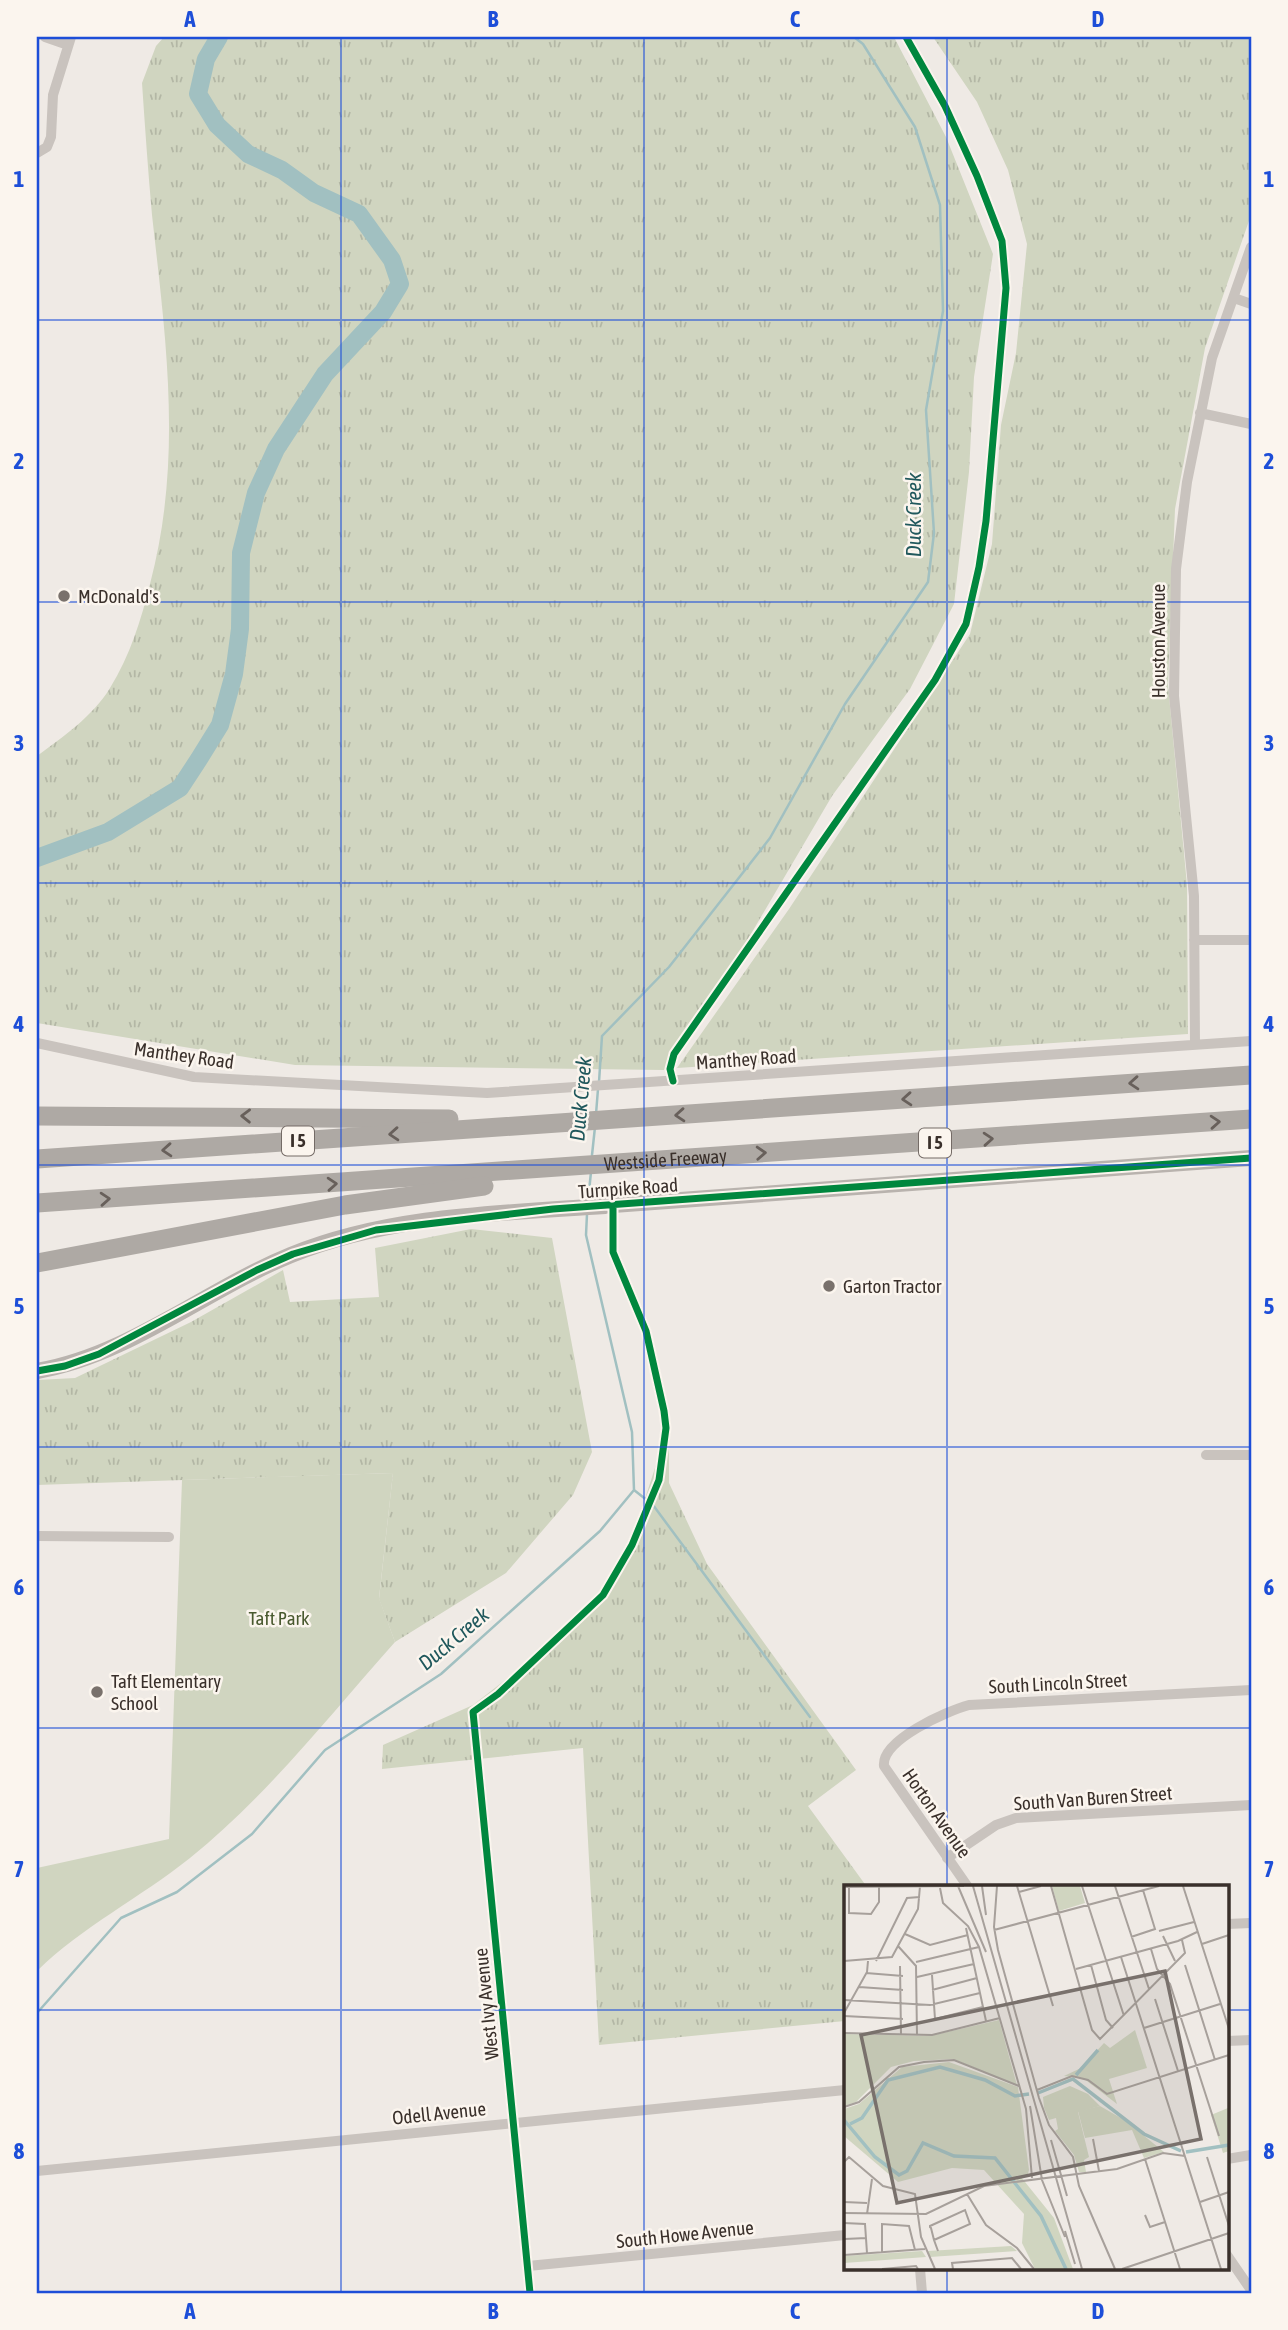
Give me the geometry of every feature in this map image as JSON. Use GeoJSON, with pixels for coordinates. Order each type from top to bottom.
{"type":"FeatureCollection","features":[{"type":"Feature","properties":{"kind":"highway","name":"I 5"},"geometry":{"type":"LineString","coordinates":[[37,1159],[1251,1075]]}},
{"type":"Feature","properties":{"kind":"highway"},"geometry":{"type":"LineString","coordinates":[[37,1116],[489,1119],[509,1126]]}},
{"type":"Feature","properties":{"kind":"highway","name":"Westside Freeway"},"geometry":{"type":"LineString","coordinates":[[37,1203],[556,1168],[619,1161],[896,1146],[1251,1119]]}},
{"type":"Feature","properties":{"kind":"highway"},"geometry":{"type":"LineString","coordinates":[[37,1263],[374,1200],[526,1182],[556,1168]]}},
{"type":"Feature","properties":{"kind":"street"},"geometry":{"type":"LineString","coordinates":[[37,153],[47,147],[53,95],[69,41],[45,37]]}},
{"type":"Feature","properties":{"kind":"street"},"geometry":{"type":"LineString","coordinates":[[673,1081],[670,1069],[674,1054],[935,681],[960,640],[971,605],[986,521],[996,419],[1006,297],[1003,248],[967,151],[928,71],[906,37]]}},
{"type":"Feature","properties":{"kind":"street","name":"Houston Avenue"},"geometry":{"type":"LineString","coordinates":[[1195,1045],[1192,867],[1177,743],[1173,647],[1176,569],[1181,519],[1212,358],[1251,247]]}},
{"type":"Feature","properties":{"kind":"street"},"geometry":{"type":"LineString","coordinates":[[1234,298],[1251,304]]}},
{"type":"Feature","properties":{"kind":"street"},"geometry":{"type":"LineString","coordinates":[[1200,413],[1251,424]]}},
{"type":"Feature","properties":{"kind":"street"},"geometry":{"type":"LineString","coordinates":[[1194,940],[1251,940]]}},
{"type":"Feature","properties":{"kind":"street","name":"Manthey Road"},"geometry":{"type":"LineString","coordinates":[[37,1043],[166,1073],[231,1081],[476,1093],[628,1085],[1251,1041]]}},
{"type":"Feature","properties":{"kind":"street","name":"Turnpike Road"},"geometry":{"type":"LineString","coordinates":[[37,1371],[65,1366],[99,1354],[257,1270],[338,1239],[428,1222],[552,1209],[1251,1158]]}},
{"type":"Feature","properties":{"kind":"street","name":"West Ivy Avenue"},"geometry":{"type":"LineString","coordinates":[[530,2293],[472,1712],[498,1694],[603,1595],[632,1545],[659,1480],[666,1427],[664,1412],[646,1331],[614,1252],[609,1205]]}},
{"type":"Feature","properties":{"kind":"street"},"geometry":{"type":"LineString","coordinates":[[1206,1455],[1251,1455]]}},
{"type":"Feature","properties":{"kind":"street"},"geometry":{"type":"LineString","coordinates":[[37,1536],[169,1537]]}},
{"type":"Feature","properties":{"kind":"street","name":"South Lincoln Street"},"geometry":{"type":"LineString","coordinates":[[884,1758],[890,1749],[930,1720],[969,1705],[1251,1690]]}},
{"type":"Feature","properties":{"kind":"street","name":"Horton Avenue"},"geometry":{"type":"LineString","coordinates":[[884,1758],[886,1771],[967,1885]]}},
{"type":"Feature","properties":{"kind":"street","name":"South Van Buren Street"},"geometry":{"type":"LineString","coordinates":[[947,1858],[996,1825],[1016,1818],[1251,1805]]}},
{"type":"Feature","properties":{"kind":"street"},"geometry":{"type":"LineString","coordinates":[[1228,1924],[1251,1923]]}},
{"type":"Feature","properties":{"kind":"street"},"geometry":{"type":"LineString","coordinates":[[1228,2041],[1251,2040]]}},
{"type":"Feature","properties":{"kind":"street","name":"Odell Avenue"},"geometry":{"type":"LineString","coordinates":[[37,2171],[844,2090]]}},
{"type":"Feature","properties":{"kind":"street"},"geometry":{"type":"LineString","coordinates":[[1228,2159],[1251,2155]]}},
{"type":"Feature","properties":{"kind":"street","name":"South Howe Avenue"},"geometry":{"type":"LineString","coordinates":[[528,2266],[844,2235]]}},
{"type":"Feature","properties":{"kind":"street"},"geometry":{"type":"LineString","coordinates":[[1228,2256],[1251,2290]]}},
{"type":"Feature","properties":{"kind":"street"},"geometry":{"type":"LineString","coordinates":[[920,2270],[922,2293]]}},
{"type":"Feature","properties":{"kind":"green space"},"geometry":{"type":"Polygon","coordinates":[[[164,37],[894,37],[946,137],[993,254],[974,377],[969,472],[954,604],[910,689],[832,796],[721,985],[664,1070],[295,1065],[37,1023],[37,756],[95,708],[110,688],[129,651],[150,584],[166,491],[169,400],[142,83],[156,46],[164,37]]]}},
{"type":"Feature","properties":{"kind":"green space"},"geometry":{"type":"Polygon","coordinates":[[[933,37],[1251,37],[1251,215],[1205,348],[1175,509],[1168,685],[1187,885],[1188,1034],[677,1068],[789,909],[970,634],[992,544],[1001,425],[1016,353],[1027,244],[1008,170],[977,102],[933,37]]]}},
{"type":"Feature","properties":{"kind":"green space"},"geometry":{"type":"Polygon","coordinates":[[[471,1229],[552,1238],[592,1452],[573,1495],[506,1573],[395,1642],[379,1599],[393,1473],[37,1485],[37,1380],[75,1378],[191,1322],[283,1270],[290,1302],[379,1297],[375,1248],[471,1229]]]}},
{"type":"Feature","properties":{"kind":"green space"},"geometry":{"type":"Polygon","coordinates":[[[669,1425],[669,1483],[707,1564],[856,1770],[808,1806],[866,1885],[844,1885],[844,2021],[599,2045],[583,1748],[382,1769],[383,1745],[473,1705],[573,1627],[625,1560],[669,1425]]]}},
{"type":"Feature","properties":{"kind":"green space","name":"Taft Park"},"geometry":{"type":"Polygon","coordinates":[[[393,1473],[379,1598],[395,1642],[297,1755],[218,1834],[171,1872],[73,1940],[37,1971],[37,1868],[169,1839],[182,1480],[393,1473]]]}},
{"type":"Feature","properties":{"kind":"waterway"},"geometry":{"type":"LineString","coordinates":[[37,858],[108,832],[180,788],[199,759],[220,725],[234,674],[240,629],[241,553],[256,493],[276,449],[325,374],[383,312],[400,284],[392,260],[359,214],[314,193],[282,170],[248,154],[217,125],[198,94],[206,59],[219,37]]}},
{"type":"Feature","properties":{"kind":"waterway","name":"Duck Creek"},"geometry":{"type":"LineString","coordinates":[[599,1082],[602,1036],[669,967],[770,838],[845,704],[928,582],[934,533],[926,410],[943,311],[940,205],[915,127],[863,44],[854,37]]}},
{"type":"Feature","properties":{"kind":"waterway","name":"Duck Creek"},"geometry":{"type":"LineString","coordinates":[[596,1114],[598,1089]]}},
{"type":"Feature","properties":{"kind":"waterway","name":"Duck Creek"},"geometry":{"type":"LineString","coordinates":[[592,1155],[595,1127]]}},
{"type":"Feature","properties":{"kind":"waterway","name":"Duck Creek"},"geometry":{"type":"LineString","coordinates":[[588,1201],[591,1172]]}},
{"type":"Feature","properties":{"kind":"waterway","name":"Duck Creek"},"geometry":{"type":"LineString","coordinates":[[37,2013],[121,1918],[177,1892],[252,1834],[325,1750],[441,1674],[600,1531],[634,1490],[632,1432],[586,1235],[587,1214]]}},
{"type":"Feature","properties":{"kind":"waterway"},"geometry":{"type":"LineString","coordinates":[[634,1490],[648,1501]]}},
{"type":"Feature","properties":{"kind":"waterway"},"geometry":{"type":"LineString","coordinates":[[653,1505],[810,1717]]}},
{"type":"Feature","properties":{"kind":"cycle path"},"geometry":{"type":"LineString","coordinates":[[673,1081],[670,1069],[674,1054],[935,680],[966,624],[979,567],[986,521],[1006,288],[1002,241],[977,176],[945,106],[906,37]]}},
{"type":"Feature","properties":{"kind":"cycle path"},"geometry":{"type":"LineString","coordinates":[[37,1371],[65,1366],[99,1354],[257,1270],[293,1254],[376,1230],[553,1209],[1251,1158]]}},
{"type":"Feature","properties":{"kind":"cycle path"},"geometry":{"type":"LineString","coordinates":[[530,2293],[473,1712],[498,1694],[603,1595],[632,1545],[659,1480],[666,1428],[664,1411],[646,1331],[613,1252],[613,1205]]}},
{"type":"Feature","properties":{"kind":"place","name":"McDonald's"},"geometry":{"type":"Point","coordinates":[64,596]}},
{"type":"Feature","properties":{"kind":"place","name":"Garton Tractor"},"geometry":{"type":"Point","coordinates":[829,1286]}},
{"type":"Feature","properties":{"kind":"place","name":"Taft Elementary School"},"geometry":{"type":"Point","coordinates":[97,1692]}}]}
